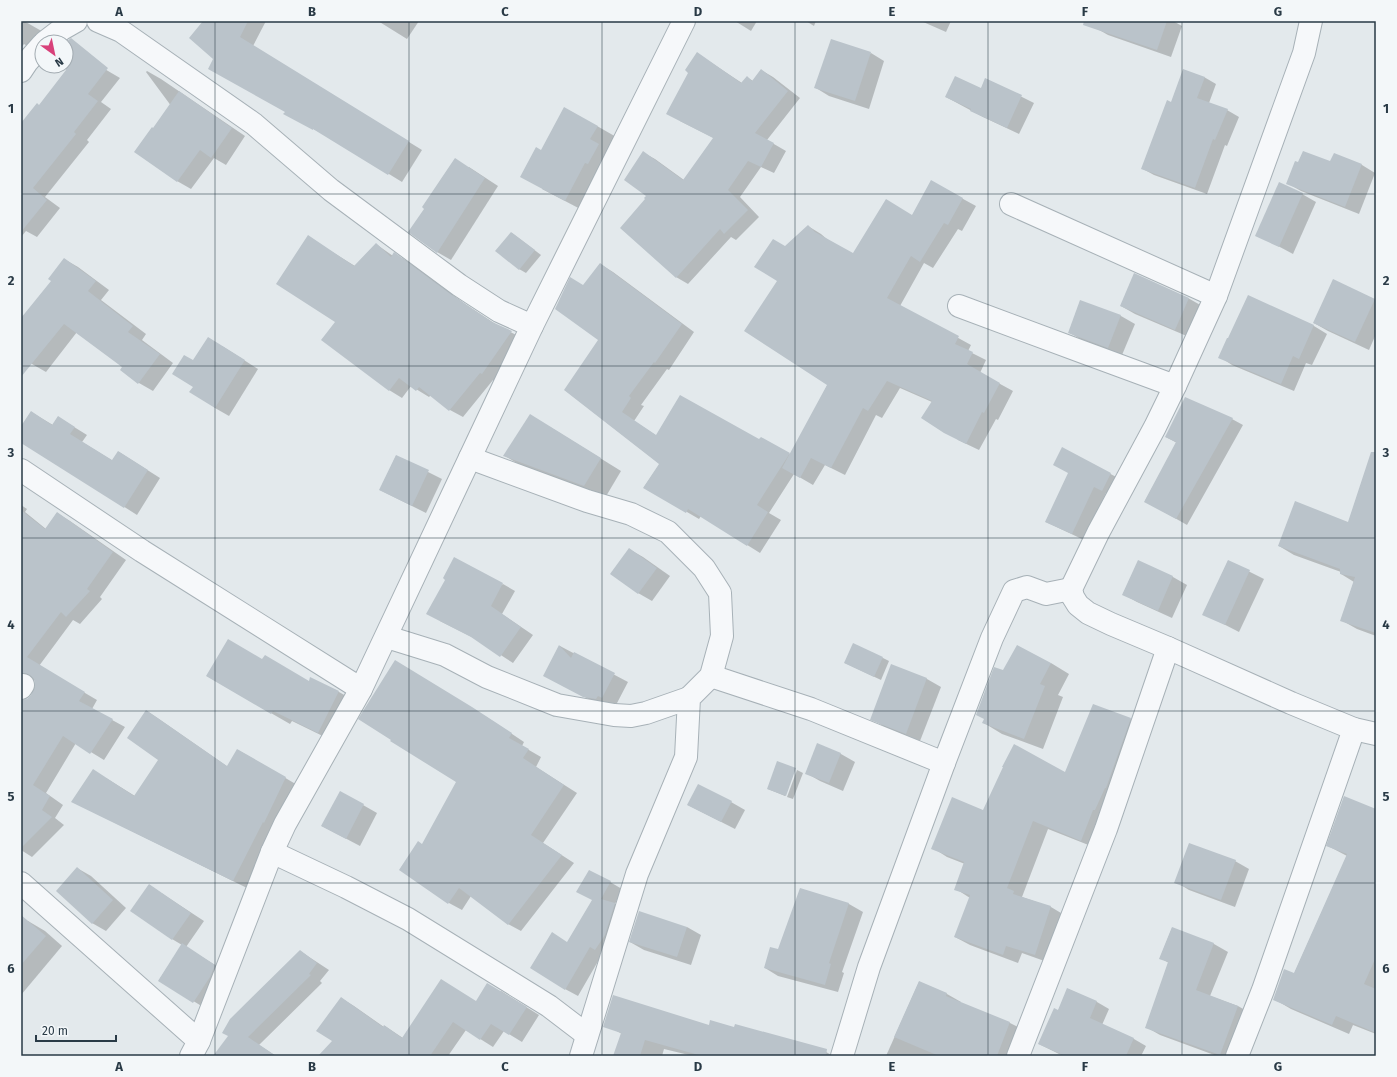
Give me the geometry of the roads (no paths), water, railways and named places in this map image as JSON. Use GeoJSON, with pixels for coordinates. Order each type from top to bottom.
{"type":"FeatureCollection","features":[{"type":"Feature","properties":{"kind":"street"},"geometry":{"type":"LineString","coordinates":[[55,34],[76,21]]}},
{"type":"Feature","properties":{"kind":"street"},"geometry":{"type":"LineString","coordinates":[[98,21],[121,31],[254,124],[331,190],[459,285],[499,311],[532,326]]}},
{"type":"Feature","properties":{"kind":"street"},"geometry":{"type":"LineString","coordinates":[[21,883],[195,1049],[272,852],[285,824],[362,690],[532,326],[684,21]]}},
{"type":"Feature","properties":{"kind":"street"},"geometry":{"type":"LineString","coordinates":[[1311,21],[1304,53],[1216,296],[1175,386],[1098,533],[1071,589],[1073,597],[1078,605],[1088,613],[1291,703],[1354,729],[1376,734]]}},
{"type":"Feature","properties":{"kind":"street"},"geometry":{"type":"LineString","coordinates":[[21,72],[34,55]]}},
{"type":"Feature","properties":{"kind":"street"},"geometry":{"type":"LineString","coordinates":[[1011,204],[1216,296]]}},
{"type":"Feature","properties":{"kind":"street"},"geometry":{"type":"LineString","coordinates":[[959,306],[1175,386]]}},
{"type":"Feature","properties":{"kind":"street"},"geometry":{"type":"LineString","coordinates":[[387,637],[445,655],[487,677],[557,705],[614,715],[631,716],[646,713],[688,698],[711,676],[722,636],[720,593],[704,568],[668,532],[631,514],[587,501],[470,458]]}},
{"type":"Feature","properties":{"kind":"street"},"geometry":{"type":"LineString","coordinates":[[21,470],[142,551],[362,690]]}},
{"type":"Feature","properties":{"kind":"street"},"geometry":{"type":"LineString","coordinates":[[842,1056],[870,967],[944,763],[992,638],[1014,591],[1027,587],[1046,594],[1071,589]]}},
{"type":"Feature","properties":{"kind":"street"},"geometry":{"type":"LineString","coordinates":[[1018,1056],[1106,829],[1168,648]]}},
{"type":"Feature","properties":{"kind":"street"},"geometry":{"type":"LineString","coordinates":[[711,676],[811,709],[944,763]]}},
{"type":"Feature","properties":{"kind":"street"},"geometry":{"type":"LineString","coordinates":[[581,1056],[638,874],[686,757],[688,698]]}},
{"type":"Feature","properties":{"kind":"street"},"geometry":{"type":"LineString","coordinates":[[1237,1056],[1263,990],[1354,729]]}},
{"type":"Feature","properties":{"kind":"street"},"geometry":{"type":"LineString","coordinates":[[272,852],[346,887],[408,919],[549,1006],[587,1035]]}}]}
